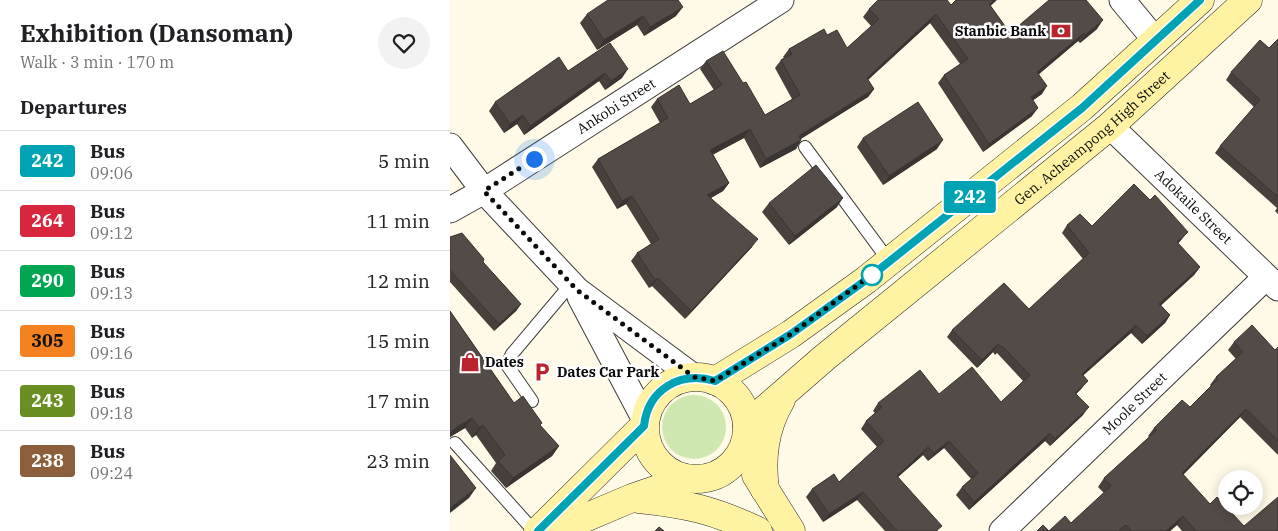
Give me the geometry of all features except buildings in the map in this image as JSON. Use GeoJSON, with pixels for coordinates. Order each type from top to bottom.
{"type":"FeatureCollection","features":[{"type":"Feature","properties":{"kind":"main road","name":"Gen. Acheampong High Street"},"geometry":{"type":"LineString","coordinates":[[704,379],[791,334],[889,261],[1082,108],[1200,0]]}},
{"type":"Feature","properties":{"kind":"main road","name":"Gen. Acheampong High Street"},"geometry":{"type":"LineString","coordinates":[[745,436],[786,391],[1006,208],[1110,126],[1248,0]]}},
{"type":"Feature","properties":{"kind":"main road"},"geometry":{"type":"LineString","coordinates":[[762,531],[691,479],[673,474],[661,466],[651,454],[646,440],[644,423],[649,407],[657,393],[680,379],[704,379],[727,388],[737,398],[744,411],[745,436],[764,490],[791,531]]}},
{"type":"Feature","properties":{"kind":"main road"},"geometry":{"type":"LineString","coordinates":[[764,490],[763,448],[768,428],[786,391]]}},
{"type":"Feature","properties":{"kind":"main road"},"geometry":{"type":"LineString","coordinates":[[536,531],[644,423]]}},
{"type":"Feature","properties":{"kind":"main road"},"geometry":{"type":"LineString","coordinates":[[554,531],[632,498],[691,479],[710,478],[724,471],[735,461],[745,436]]}},
{"type":"Feature","properties":{"kind":"main road"},"geometry":{"type":"LineString","coordinates":[[632,498],[674,503],[719,523],[758,531]]}},
{"type":"Feature","properties":{"kind":"street","name":"Ankobi Street"},"geometry":{"type":"LineString","coordinates":[[450,210],[484,191],[781,0]]}},
{"type":"Feature","properties":{"kind":"street"},"geometry":{"type":"LineString","coordinates":[[1122,0],[1156,42]]}},
{"type":"Feature","properties":{"kind":"street","name":"Adokaile Street"},"geometry":{"type":"LineString","coordinates":[[1110,126],[1272,282]]}},
{"type":"Feature","properties":{"kind":"street"},"geometry":{"type":"LineString","coordinates":[[450,146],[484,191],[574,287],[704,379]]}},
{"type":"Feature","properties":{"kind":"street","name":"Moole Street"},"geometry":{"type":"LineString","coordinates":[[1002,531],[1272,282]]}},
{"type":"Feature","properties":{"kind":"street"},"geometry":{"type":"LineString","coordinates":[[574,287],[644,423]]}},
{"type":"Feature","properties":{"kind":"lane"},"geometry":{"type":"LineString","coordinates":[[805,147],[889,261]]}},
{"type":"Feature","properties":{"kind":"lane"},"geometry":{"type":"LineString","coordinates":[[532,402],[507,365],[512,354],[574,287]]}},
{"type":"Feature","properties":{"kind":"lane"},"geometry":{"type":"LineString","coordinates":[[455,443],[536,531]]}},
{"type":"Feature","properties":{"kind":"green space"},"geometry":{"type":"Polygon","coordinates":[[[694,395],[712,401],[720,409],[726,427],[720,445],[712,453],[694,459],[676,453],[668,445],[662,427],[668,409],[676,401],[694,395]]]}},
{"type":"Feature","properties":{"kind":"bus line","name":"242"},"geometry":{"type":"LineString","coordinates":[[538,531],[644,426],[649,407],[657,393],[667,385],[680,379],[694,377],[715,381],[815,317],[866,280],[1082,108],[1200,0]]}},
{"type":"Feature","properties":{"kind":"place","name":"Stanbic Bank"},"geometry":{"type":"Point","coordinates":[1061,31]}},
{"type":"Feature","properties":{"kind":"place","name":"Dates"},"geometry":{"type":"Point","coordinates":[470,362]}},
{"type":"Feature","properties":{"kind":"place","name":"Dates Car Park"},"geometry":{"type":"Point","coordinates":[542,372]}},
{"type":"Feature","properties":{"kind":"route"},"geometry":{"type":"LineString","coordinates":[[534,159],[484,191],[577,290],[694,377],[715,381],[791,334],[877,271],[872,275]]}}]}
